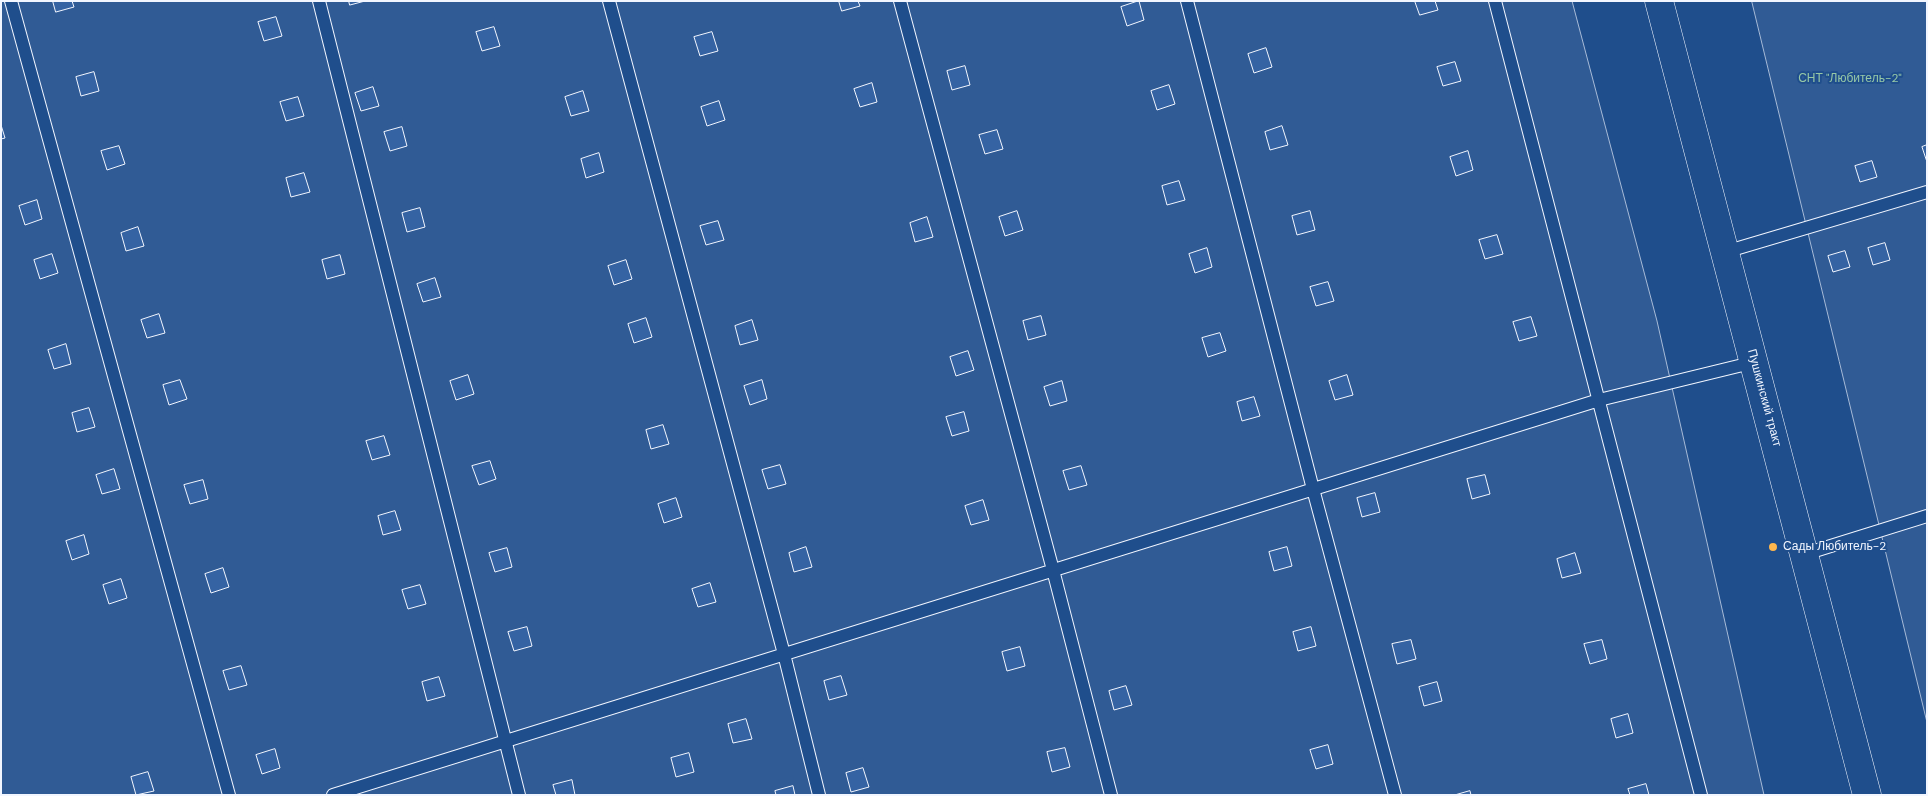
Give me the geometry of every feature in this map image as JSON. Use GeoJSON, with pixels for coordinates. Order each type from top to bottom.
{"type":"FeatureCollection","features":[{"type":"Feature","properties":{"kind":"main road","name":"Пушкинский тракт"},"geometry":{"type":"LineString","coordinates":[[1659,1],[1867,795]]}},
{"type":"Feature","properties":{"kind":"lane"},"geometry":{"type":"LineString","coordinates":[[11,1],[229,795]]}},
{"type":"Feature","properties":{"kind":"lane"},"geometry":{"type":"LineString","coordinates":[[319,1],[519,795]]}},
{"type":"Feature","properties":{"kind":"lane"},"geometry":{"type":"LineString","coordinates":[[608,1],[784,654],[819,795]]}},
{"type":"Feature","properties":{"kind":"lane"},"geometry":{"type":"LineString","coordinates":[[900,1],[1053,570],[1111,795]]}},
{"type":"Feature","properties":{"kind":"lane"},"geometry":{"type":"LineString","coordinates":[[1187,1],[1313,489],[1395,795]]}},
{"type":"Feature","properties":{"kind":"lane"},"geometry":{"type":"LineString","coordinates":[[1495,1],[1701,795]]}},
{"type":"Feature","properties":{"kind":"lane"},"geometry":{"type":"LineString","coordinates":[[1726,252],[1927,192]]}},
{"type":"Feature","properties":{"kind":"lane"},"geometry":{"type":"LineString","coordinates":[[333,795],[1599,400],[1755,362]]}},
{"type":"Feature","properties":{"kind":"lane"},"geometry":{"type":"LineString","coordinates":[[1805,554],[1927,516]]}},
{"type":"Feature","properties":{"kind":"shaded area"},"geometry":{"type":"Polygon","coordinates":[[[1,1],[1572,1],[1657,321],[1764,795],[1,795],[1,1]]]}},
{"type":"Feature","properties":{"kind":"shaded area","name":"СНТ \"Любитель-2\""},"geometry":{"type":"Polygon","coordinates":[[[1752,1],[1927,1],[1927,722],[1752,1]]]}},
{"type":"Feature","properties":{"kind":"building"},"geometry":{"type":"Polygon","coordinates":[[[53,1],[72,1],[74,7],[56,12],[53,1]]]}},
{"type":"Feature","properties":{"kind":"building"},"geometry":{"type":"Polygon","coordinates":[[[349,1],[365,1],[350,5],[349,1]]]}},
{"type":"Feature","properties":{"kind":"building"},"geometry":{"type":"Polygon","coordinates":[[[839,1],[858,1],[860,6],[842,11],[839,1]]]}},
{"type":"Feature","properties":{"kind":"building"},"geometry":{"type":"Polygon","coordinates":[[[1139,1],[1144,20],[1127,26],[1121,7],[1139,1]]]}},
{"type":"Feature","properties":{"kind":"building"},"geometry":{"type":"Polygon","coordinates":[[[1415,1],[1435,1],[1438,10],[1420,15],[1415,1]]]}},
{"type":"Feature","properties":{"kind":"building"},"geometry":{"type":"Polygon","coordinates":[[[276,17],[282,36],[264,41],[258,22],[276,17]]]}},
{"type":"Feature","properties":{"kind":"building"},"geometry":{"type":"Polygon","coordinates":[[[494,27],[500,46],[482,51],[476,32],[494,27]]]}},
{"type":"Feature","properties":{"kind":"building"},"geometry":{"type":"Polygon","coordinates":[[[712,32],[718,51],[700,56],[694,37],[712,32]]]}},
{"type":"Feature","properties":{"kind":"building"},"geometry":{"type":"Polygon","coordinates":[[[1266,48],[1272,67],[1254,73],[1248,54],[1266,48]]]}},
{"type":"Feature","properties":{"kind":"building"},"geometry":{"type":"Polygon","coordinates":[[[1455,62],[1461,81],[1443,86],[1437,67],[1455,62]]]}},
{"type":"Feature","properties":{"kind":"building"},"geometry":{"type":"Polygon","coordinates":[[[965,66],[970,85],[952,90],[947,71],[965,66]]]}},
{"type":"Feature","properties":{"kind":"building"},"geometry":{"type":"Polygon","coordinates":[[[94,72],[99,91],[81,96],[76,77],[94,72]]]}},
{"type":"Feature","properties":{"kind":"building"},"geometry":{"type":"Polygon","coordinates":[[[872,83],[877,102],[860,107],[854,89],[872,83]]]}},
{"type":"Feature","properties":{"kind":"building"},"geometry":{"type":"Polygon","coordinates":[[[1169,85],[1175,104],[1157,110],[1151,91],[1169,85]]]}},
{"type":"Feature","properties":{"kind":"building"},"geometry":{"type":"Polygon","coordinates":[[[373,87],[379,106],[361,111],[355,93],[373,87]]]}},
{"type":"Feature","properties":{"kind":"building"},"geometry":{"type":"Polygon","coordinates":[[[583,91],[589,111],[571,116],[565,97],[583,91]]]}},
{"type":"Feature","properties":{"kind":"building"},"geometry":{"type":"Polygon","coordinates":[[[298,97],[304,116],[286,121],[280,102],[298,97]]]}},
{"type":"Feature","properties":{"kind":"building"},"geometry":{"type":"Polygon","coordinates":[[[719,101],[725,120],[707,126],[701,107],[719,101]]]}},
{"type":"Feature","properties":{"kind":"building"},"geometry":{"type":"Polygon","coordinates":[[[1,125],[5,138],[1,139],[1,125]]]}},
{"type":"Feature","properties":{"kind":"building"},"geometry":{"type":"Polygon","coordinates":[[[1282,126],[1288,145],[1270,150],[1265,132],[1282,126]]]}},
{"type":"Feature","properties":{"kind":"building"},"geometry":{"type":"Polygon","coordinates":[[[402,127],[407,146],[390,151],[384,132],[402,127]]]}},
{"type":"Feature","properties":{"kind":"building"},"geometry":{"type":"Polygon","coordinates":[[[997,130],[1003,149],[985,154],[979,135],[997,130]]]}},
{"type":"Feature","properties":{"kind":"building"},"geometry":{"type":"Polygon","coordinates":[[[1927,145],[1927,162],[1922,147],[1927,145]]]}},
{"type":"Feature","properties":{"kind":"building"},"geometry":{"type":"Polygon","coordinates":[[[119,146],[125,164],[107,170],[101,151],[119,146]]]}},
{"type":"Feature","properties":{"kind":"building"},"geometry":{"type":"Polygon","coordinates":[[[1468,151],[1473,170],[1456,176],[1450,157],[1468,151]]]}},
{"type":"Feature","properties":{"kind":"building"},"geometry":{"type":"Polygon","coordinates":[[[599,153],[604,172],[586,178],[581,159],[599,153]]]}},
{"type":"Feature","properties":{"kind":"building"},"geometry":{"type":"Polygon","coordinates":[[[1872,161],[1877,177],[1860,182],[1855,166],[1872,161]]]}},
{"type":"Feature","properties":{"kind":"building"},"geometry":{"type":"Polygon","coordinates":[[[304,173],[310,192],[291,197],[286,178],[304,173]]]}},
{"type":"Feature","properties":{"kind":"building"},"geometry":{"type":"Polygon","coordinates":[[[1179,181],[1185,200],[1167,205],[1162,186],[1179,181]]]}},
{"type":"Feature","properties":{"kind":"building"},"geometry":{"type":"Polygon","coordinates":[[[37,200],[42,219],[25,225],[19,206],[37,200]]]}},
{"type":"Feature","properties":{"kind":"building"},"geometry":{"type":"Polygon","coordinates":[[[420,208],[425,227],[407,232],[402,213],[420,208]]]}},
{"type":"Feature","properties":{"kind":"building"},"geometry":{"type":"Polygon","coordinates":[[[1017,211],[1023,230],[1005,236],[999,217],[1017,211]]]}},
{"type":"Feature","properties":{"kind":"building"},"geometry":{"type":"Polygon","coordinates":[[[1310,211],[1315,230],[1297,235],[1292,216],[1310,211]]]}},
{"type":"Feature","properties":{"kind":"building"},"geometry":{"type":"Polygon","coordinates":[[[927,217],[933,237],[915,242],[910,223],[927,217]]]}},
{"type":"Feature","properties":{"kind":"building"},"geometry":{"type":"Polygon","coordinates":[[[718,221],[724,240],[706,245],[700,226],[718,221]]]}},
{"type":"Feature","properties":{"kind":"building"},"geometry":{"type":"Polygon","coordinates":[[[138,227],[144,246],[126,251],[121,233],[138,227]]]}},
{"type":"Feature","properties":{"kind":"building"},"geometry":{"type":"Polygon","coordinates":[[[1497,235],[1503,254],[1485,259],[1479,240],[1497,235]]]}},
{"type":"Feature","properties":{"kind":"building"},"geometry":{"type":"Polygon","coordinates":[[[1885,243],[1890,260],[1873,265],[1868,248],[1885,243]]]}},
{"type":"Feature","properties":{"kind":"building"},"geometry":{"type":"Polygon","coordinates":[[[1207,248],[1212,267],[1195,273],[1189,254],[1207,248]]]}},
{"type":"Feature","properties":{"kind":"building"},"geometry":{"type":"Polygon","coordinates":[[[1845,251],[1850,267],[1833,272],[1828,256],[1845,251]]]}},
{"type":"Feature","properties":{"kind":"building"},"geometry":{"type":"Polygon","coordinates":[[[52,254],[58,273],[40,279],[34,260],[52,254]]]}},
{"type":"Feature","properties":{"kind":"building"},"geometry":{"type":"Polygon","coordinates":[[[340,255],[345,274],[327,279],[322,260],[340,255]]]}},
{"type":"Feature","properties":{"kind":"building"},"geometry":{"type":"Polygon","coordinates":[[[626,260],[632,279],[614,285],[608,266],[626,260]]]}},
{"type":"Feature","properties":{"kind":"building"},"geometry":{"type":"Polygon","coordinates":[[[435,278],[441,297],[423,302],[417,284],[435,278]]]}},
{"type":"Feature","properties":{"kind":"building"},"geometry":{"type":"Polygon","coordinates":[[[1328,282],[1334,301],[1316,306],[1310,287],[1328,282]]]}},
{"type":"Feature","properties":{"kind":"building"},"geometry":{"type":"Polygon","coordinates":[[[159,314],[165,333],[147,338],[141,320],[159,314]]]}},
{"type":"Feature","properties":{"kind":"building"},"geometry":{"type":"Polygon","coordinates":[[[1041,316],[1046,335],[1028,340],[1023,321],[1041,316]]]}},
{"type":"Feature","properties":{"kind":"building"},"geometry":{"type":"Polygon","coordinates":[[[1531,317],[1537,336],[1519,341],[1513,322],[1531,317]]]}},
{"type":"Feature","properties":{"kind":"building"},"geometry":{"type":"Polygon","coordinates":[[[646,318],[652,337],[634,343],[628,324],[646,318]]]}},
{"type":"Feature","properties":{"kind":"building"},"geometry":{"type":"Polygon","coordinates":[[[752,320],[758,340],[740,345],[735,326],[752,320]]]}},
{"type":"Feature","properties":{"kind":"building"},"geometry":{"type":"Polygon","coordinates":[[[1220,333],[1226,351],[1208,357],[1202,338],[1220,333]]]}},
{"type":"Feature","properties":{"kind":"building"},"geometry":{"type":"Polygon","coordinates":[[[66,344],[71,364],[54,369],[48,350],[66,344]]]}},
{"type":"Feature","properties":{"kind":"building"},"geometry":{"type":"Polygon","coordinates":[[[968,351],[974,370],[956,376],[950,357],[968,351]]]}},
{"type":"Feature","properties":{"kind":"building"},"geometry":{"type":"Polygon","coordinates":[[[468,375],[474,394],[456,400],[450,381],[468,375]]]}},
{"type":"Feature","properties":{"kind":"building"},"geometry":{"type":"Polygon","coordinates":[[[1347,375],[1353,395],[1335,400],[1329,381],[1347,375]]]}},
{"type":"Feature","properties":{"kind":"building"},"geometry":{"type":"Polygon","coordinates":[[[180,380],[187,399],[169,405],[163,385],[180,380]]]}},
{"type":"Feature","properties":{"kind":"building"},"geometry":{"type":"Polygon","coordinates":[[[762,380],[767,399],[750,405],[744,386],[762,380]]]}},
{"type":"Feature","properties":{"kind":"building"},"geometry":{"type":"Polygon","coordinates":[[[1062,381],[1067,401],[1050,406],[1044,387],[1062,381]]]}},
{"type":"Feature","properties":{"kind":"building"},"geometry":{"type":"Polygon","coordinates":[[[1254,397],[1260,416],[1242,421],[1237,402],[1254,397]]]}},
{"type":"Feature","properties":{"kind":"building"},"geometry":{"type":"Polygon","coordinates":[[[89,408],[95,427],[77,432],[72,413],[89,408]]]}},
{"type":"Feature","properties":{"kind":"building"},"geometry":{"type":"Polygon","coordinates":[[[964,412],[969,431],[952,436],[946,417],[964,412]]]}},
{"type":"Feature","properties":{"kind":"building"},"geometry":{"type":"Polygon","coordinates":[[[663,425],[669,444],[651,449],[646,430],[663,425]]]}},
{"type":"Feature","properties":{"kind":"building"},"geometry":{"type":"Polygon","coordinates":[[[384,436],[390,455],[372,460],[366,441],[384,436]]]}},
{"type":"Feature","properties":{"kind":"building"},"geometry":{"type":"Polygon","coordinates":[[[490,461],[496,479],[479,485],[472,466],[490,461]]]}},
{"type":"Feature","properties":{"kind":"building"},"geometry":{"type":"Polygon","coordinates":[[[780,465],[786,484],[768,489],[762,470],[780,465]]]}},
{"type":"Feature","properties":{"kind":"building"},"geometry":{"type":"Polygon","coordinates":[[[1081,466],[1087,485],[1069,490],[1063,471],[1081,466]]]}},
{"type":"Feature","properties":{"kind":"building"},"geometry":{"type":"Polygon","coordinates":[[[114,469],[120,489],[102,494],[96,475],[114,469]]]}},
{"type":"Feature","properties":{"kind":"building"},"geometry":{"type":"Polygon","coordinates":[[[1485,475],[1490,494],[1472,499],[1467,479],[1485,475]]]}},
{"type":"Feature","properties":{"kind":"building"},"geometry":{"type":"Polygon","coordinates":[[[203,480],[208,499],[190,504],[184,485],[203,480]]]}},
{"type":"Feature","properties":{"kind":"building"},"geometry":{"type":"Polygon","coordinates":[[[1375,493],[1380,512],[1362,517],[1357,498],[1375,493]]]}},
{"type":"Feature","properties":{"kind":"building"},"geometry":{"type":"Polygon","coordinates":[[[676,498],[682,517],[664,523],[658,504],[676,498]]]}},
{"type":"Feature","properties":{"kind":"building"},"geometry":{"type":"Polygon","coordinates":[[[983,500],[989,520],[971,525],[965,506],[983,500]]]}},
{"type":"Feature","properties":{"kind":"building"},"geometry":{"type":"Polygon","coordinates":[[[395,511],[401,530],[383,535],[378,516],[395,511]]]}},
{"type":"Feature","properties":{"kind":"building"},"geometry":{"type":"Polygon","coordinates":[[[84,535],[89,554],[72,560],[66,541],[84,535]]]}},
{"type":"Feature","properties":{"kind":"building"},"geometry":{"type":"Polygon","coordinates":[[[806,547],[812,567],[794,572],[789,553],[806,547]]]}},
{"type":"Feature","properties":{"kind":"building"},"geometry":{"type":"Polygon","coordinates":[[[1287,547],[1292,566],[1274,571],[1269,552],[1287,547]]]}},
{"type":"Feature","properties":{"kind":"building"},"geometry":{"type":"Polygon","coordinates":[[[507,548],[512,567],[495,572],[489,553],[507,548]]]}},
{"type":"Feature","properties":{"kind":"building"},"geometry":{"type":"Polygon","coordinates":[[[1575,553],[1581,573],[1562,578],[1557,559],[1575,553]]]}},
{"type":"Feature","properties":{"kind":"building"},"geometry":{"type":"Polygon","coordinates":[[[223,568],[229,587],[211,593],[205,574],[223,568]]]}},
{"type":"Feature","properties":{"kind":"building"},"geometry":{"type":"Polygon","coordinates":[[[121,579],[127,598],[109,604],[103,585],[121,579]]]}},
{"type":"Feature","properties":{"kind":"building"},"geometry":{"type":"Polygon","coordinates":[[[710,583],[716,602],[698,607],[692,589],[710,583]]]}},
{"type":"Feature","properties":{"kind":"building"},"geometry":{"type":"Polygon","coordinates":[[[420,585],[426,604],[408,609],[402,590],[420,585]]]}},
{"type":"Feature","properties":{"kind":"building"},"geometry":{"type":"Polygon","coordinates":[[[527,627],[532,646],[514,651],[508,632],[527,627]]]}},
{"type":"Feature","properties":{"kind":"building"},"geometry":{"type":"Polygon","coordinates":[[[1311,627],[1316,646],[1298,651],[1293,632],[1311,627]]]}},
{"type":"Feature","properties":{"kind":"building"},"geometry":{"type":"Polygon","coordinates":[[[1411,640],[1416,659],[1397,664],[1392,644],[1411,640]]]}},
{"type":"Feature","properties":{"kind":"building"},"geometry":{"type":"Polygon","coordinates":[[[1602,640],[1607,659],[1590,664],[1584,644],[1602,640]]]}},
{"type":"Feature","properties":{"kind":"building"},"geometry":{"type":"Polygon","coordinates":[[[1020,647],[1025,666],[1007,671],[1002,652],[1020,647]]]}},
{"type":"Feature","properties":{"kind":"building"},"geometry":{"type":"Polygon","coordinates":[[[241,666],[247,685],[229,690],[223,671],[241,666]]]}},
{"type":"Feature","properties":{"kind":"building"},"geometry":{"type":"Polygon","coordinates":[[[841,676],[847,695],[829,700],[824,681],[841,676]]]}},
{"type":"Feature","properties":{"kind":"building"},"geometry":{"type":"Polygon","coordinates":[[[439,677],[445,696],[427,701],[422,682],[439,677]]]}},
{"type":"Feature","properties":{"kind":"building"},"geometry":{"type":"Polygon","coordinates":[[[1437,682],[1442,701],[1424,706],[1419,687],[1437,682]]]}},
{"type":"Feature","properties":{"kind":"building"},"geometry":{"type":"Polygon","coordinates":[[[1126,686],[1132,705],[1114,710],[1109,691],[1126,686]]]}},
{"type":"Feature","properties":{"kind":"building"},"geometry":{"type":"Polygon","coordinates":[[[1628,714],[1633,733],[1616,738],[1611,719],[1628,714]]]}},
{"type":"Feature","properties":{"kind":"building"},"geometry":{"type":"Polygon","coordinates":[[[746,719],[752,739],[733,743],[728,724],[746,719]]]}},
{"type":"Feature","properties":{"kind":"building"},"geometry":{"type":"Polygon","coordinates":[[[1328,745],[1333,764],[1316,769],[1310,750],[1328,745]]]}},
{"type":"Feature","properties":{"kind":"building"},"geometry":{"type":"Polygon","coordinates":[[[1065,748],[1070,767],[1052,772],[1047,752],[1065,748]]]}},
{"type":"Feature","properties":{"kind":"building"},"geometry":{"type":"Polygon","coordinates":[[[275,749],[280,768],[262,774],[256,755],[275,749]]]}},
{"type":"Feature","properties":{"kind":"building"},"geometry":{"type":"Polygon","coordinates":[[[689,753],[694,772],[676,777],[671,758],[689,753]]]}},
{"type":"Feature","properties":{"kind":"building"},"geometry":{"type":"Polygon","coordinates":[[[863,768],[869,787],[851,792],[846,773],[863,768]]]}},
{"type":"Feature","properties":{"kind":"building"},"geometry":{"type":"Polygon","coordinates":[[[148,772],[154,791],[136,795],[131,777],[148,772]]]}},
{"type":"Feature","properties":{"kind":"building"},"geometry":{"type":"Polygon","coordinates":[[[572,780],[575,795],[556,795],[553,785],[572,780]]]}},
{"type":"Feature","properties":{"kind":"building"},"geometry":{"type":"Polygon","coordinates":[[[1646,784],[1649,795],[1630,795],[1628,789],[1646,784]]]}},
{"type":"Feature","properties":{"kind":"building"},"geometry":{"type":"Polygon","coordinates":[[[793,786],[795,795],[776,795],[775,791],[793,786]]]}},
{"type":"Feature","properties":{"kind":"building"},"geometry":{"type":"Polygon","coordinates":[[[1470,791],[1471,795],[1455,795],[1470,791]]]}},
{"type":"Feature","properties":{"kind":"place","name":"Сады Любитель-2"},"geometry":{"type":"Point","coordinates":[1773,547]}}]}
